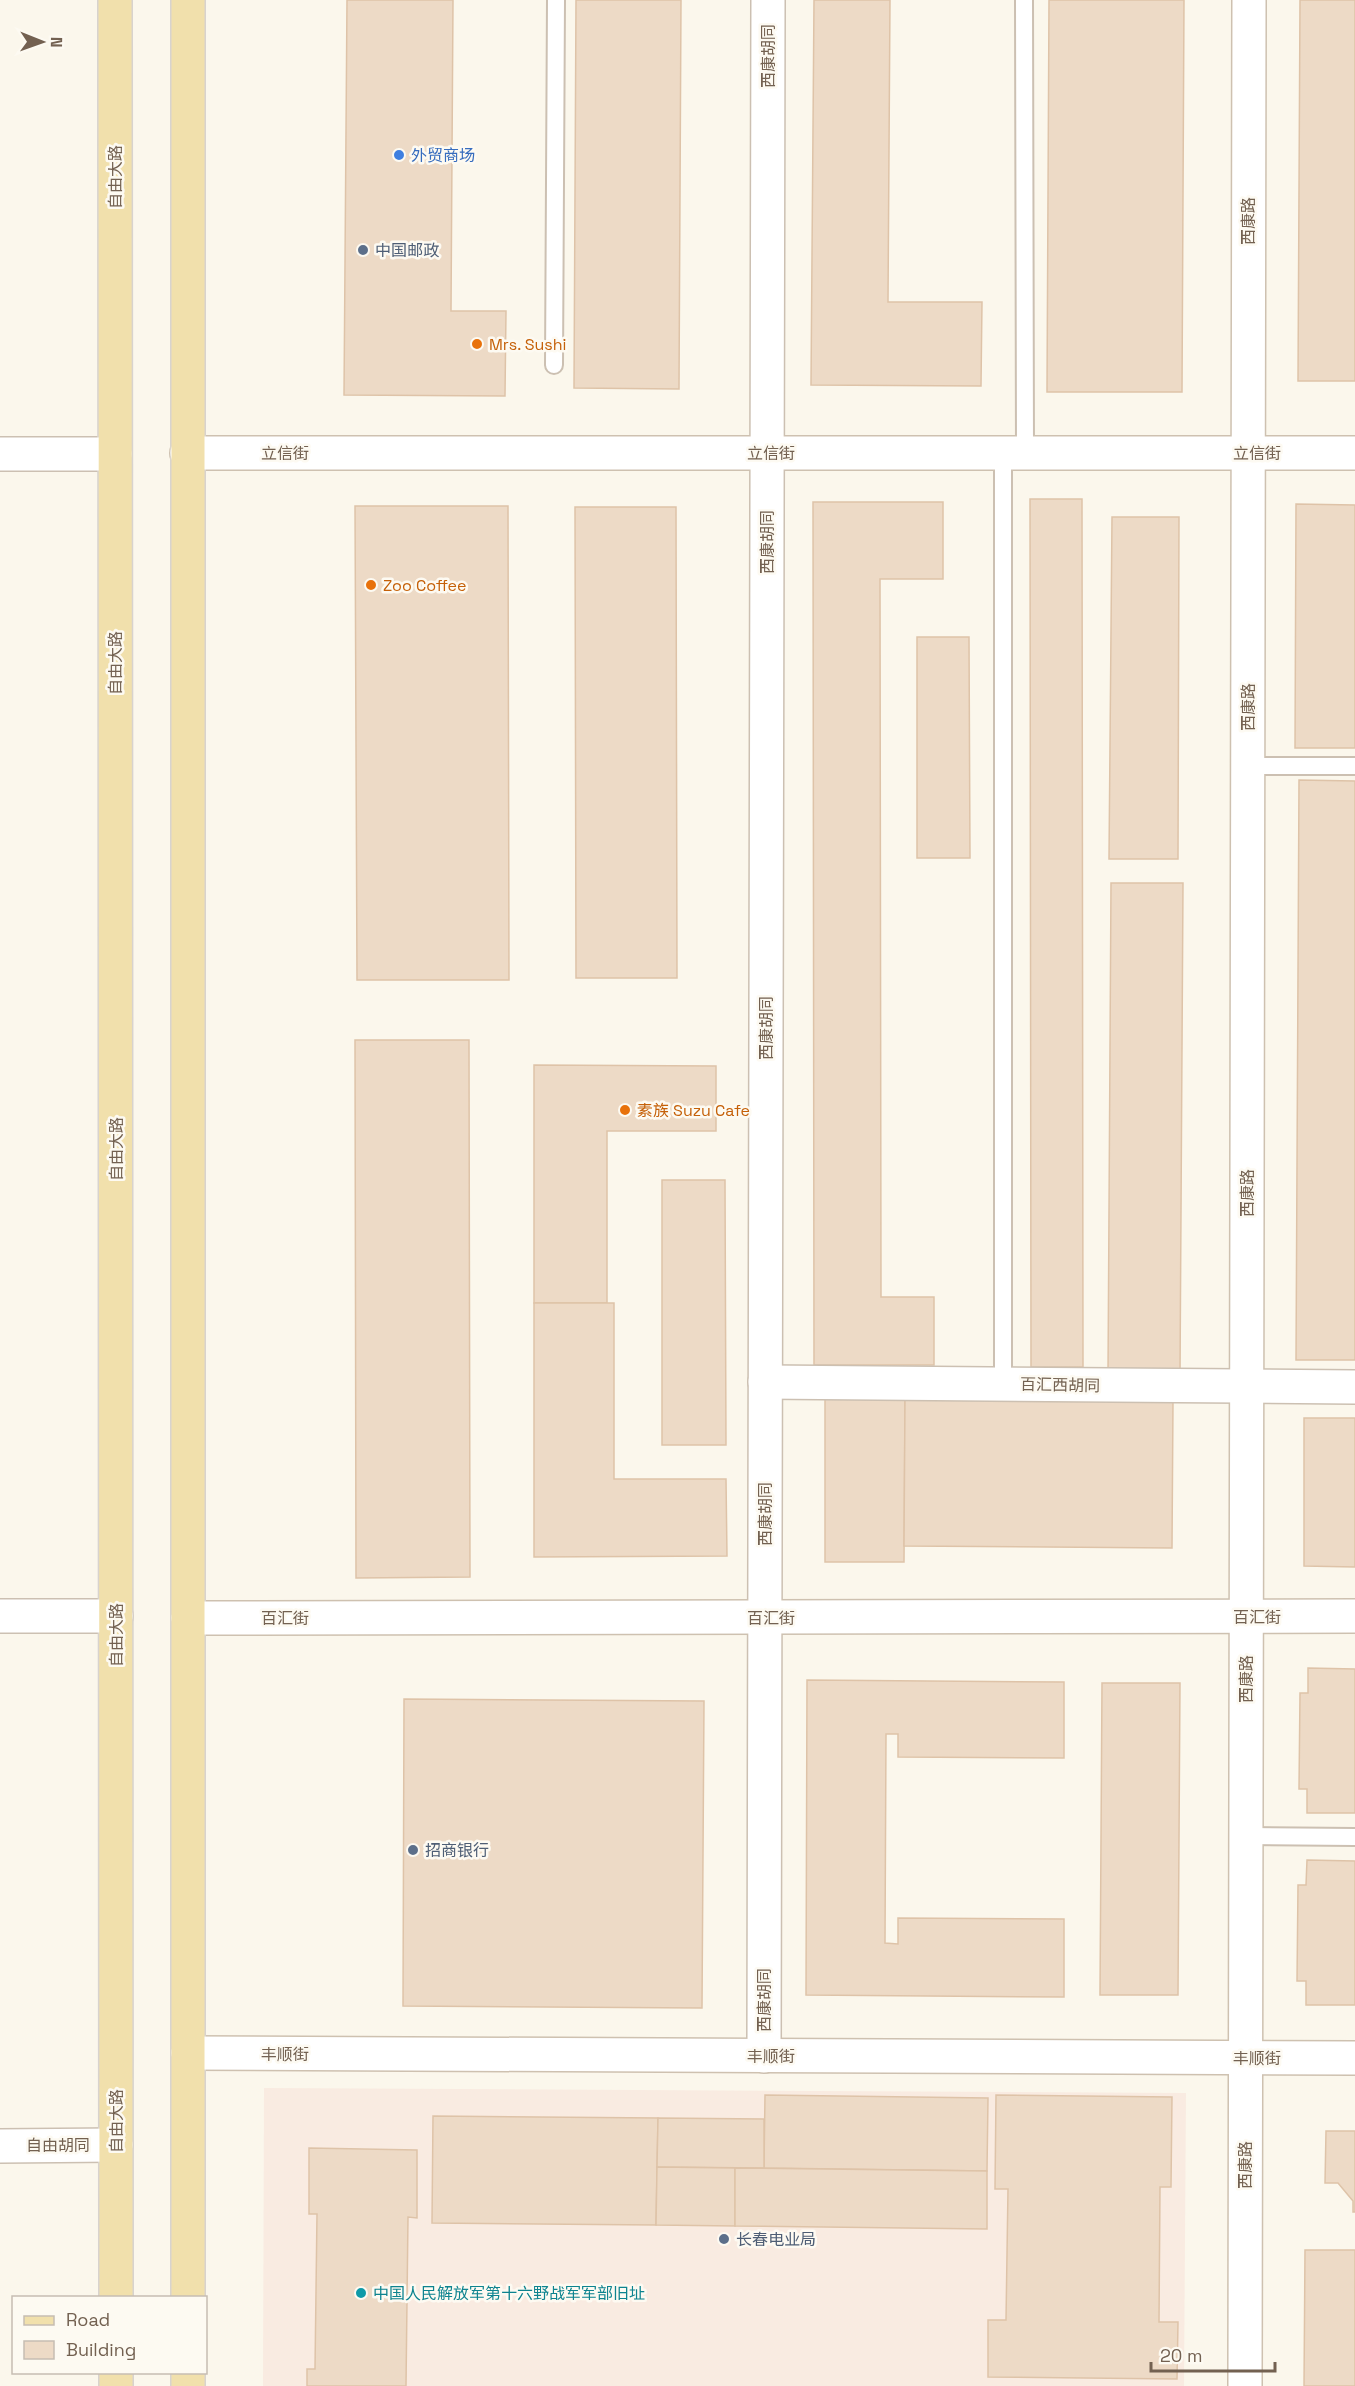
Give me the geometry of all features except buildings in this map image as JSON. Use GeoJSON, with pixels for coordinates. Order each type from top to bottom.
{"type":"FeatureCollection","features":[{"type":"Feature","properties":{"kind":"main road","name":"自由大路"},"geometry":{"type":"LineString","coordinates":[[115,0],[116,2296]]}},
{"type":"Feature","properties":{"kind":"main road"},"geometry":{"type":"LineString","coordinates":[[188,0],[188,2296]]}},
{"type":"Feature","properties":{"kind":"street","name":"西康胡同"},"geometry":{"type":"LineString","coordinates":[[764,2056],[768,0]]}},
{"type":"Feature","properties":{"kind":"street","name":"西康路"},"geometry":{"type":"LineString","coordinates":[[1245,2386],[1249,0]]}},
{"type":"Feature","properties":{"kind":"street","name":"立信街"},"geometry":{"type":"LineString","coordinates":[[187,453],[1355,453]]}},
{"type":"Feature","properties":{"kind":"street"},"geometry":{"type":"LineString","coordinates":[[0,454],[115,454]]}},
{"type":"Feature","properties":{"kind":"street","name":"百汇西胡同"},"geometry":{"type":"LineString","coordinates":[[765,1382],[1355,1387]]}},
{"type":"Feature","properties":{"kind":"street"},"geometry":{"type":"LineString","coordinates":[[0,1616],[116,1616]]}},
{"type":"Feature","properties":{"kind":"street","name":"百汇街"},"geometry":{"type":"LineString","coordinates":[[188,1618],[1355,1616]]}},
{"type":"Feature","properties":{"kind":"street","name":"丰顺街"},"geometry":{"type":"LineString","coordinates":[[188,2054],[1355,2058]]}},
{"type":"Feature","properties":{"kind":"street","name":"自由胡同"},"geometry":{"type":"LineString","coordinates":[[0,2146],[116,2145]]}},
{"type":"Feature","properties":{"kind":"lane"},"geometry":{"type":"LineString","coordinates":[[554,365],[556,0]]}},
{"type":"Feature","properties":{"kind":"lane"},"geometry":{"type":"LineString","coordinates":[[1003,1384],[1014,453],[1024,0]]}},
{"type":"Feature","properties":{"kind":"lane"},"geometry":{"type":"LineString","coordinates":[[1247,766],[1355,766]]}},
{"type":"Feature","properties":{"kind":"lane"},"geometry":{"type":"LineString","coordinates":[[1246,1836],[1355,1837]]}},
{"type":"Feature","properties":{"kind":"shaded area","name":"长春电业局"},"geometry":{"type":"Polygon","coordinates":[[[264,2088],[1186,2093],[1184,2386],[263,2386],[264,2088]]]}},
{"type":"Feature","properties":{"kind":"place","name":"外贸商场"},"geometry":{"type":"Point","coordinates":[399,155]}},
{"type":"Feature","properties":{"kind":"place","name":"中国邮政"},"geometry":{"type":"Point","coordinates":[363,250]}},
{"type":"Feature","properties":{"kind":"place","name":"Mrs. Sushi"},"geometry":{"type":"Point","coordinates":[477,344]}},
{"type":"Feature","properties":{"kind":"place","name":"Zoo Coffee"},"geometry":{"type":"Point","coordinates":[371,585]}},
{"type":"Feature","properties":{"kind":"place","name":"素族 Suzu Cafe"},"geometry":{"type":"Point","coordinates":[625,1110]}},
{"type":"Feature","properties":{"kind":"place","name":"招商银行"},"geometry":{"type":"Point","coordinates":[413,1850]}},
{"type":"Feature","properties":{"kind":"place","name":"长春电业局"},"geometry":{"type":"Point","coordinates":[724,2239]}},
{"type":"Feature","properties":{"kind":"place","name":"中国人民解放军第十六野战军军部旧址"},"geometry":{"type":"Point","coordinates":[361,2293]}}]}
